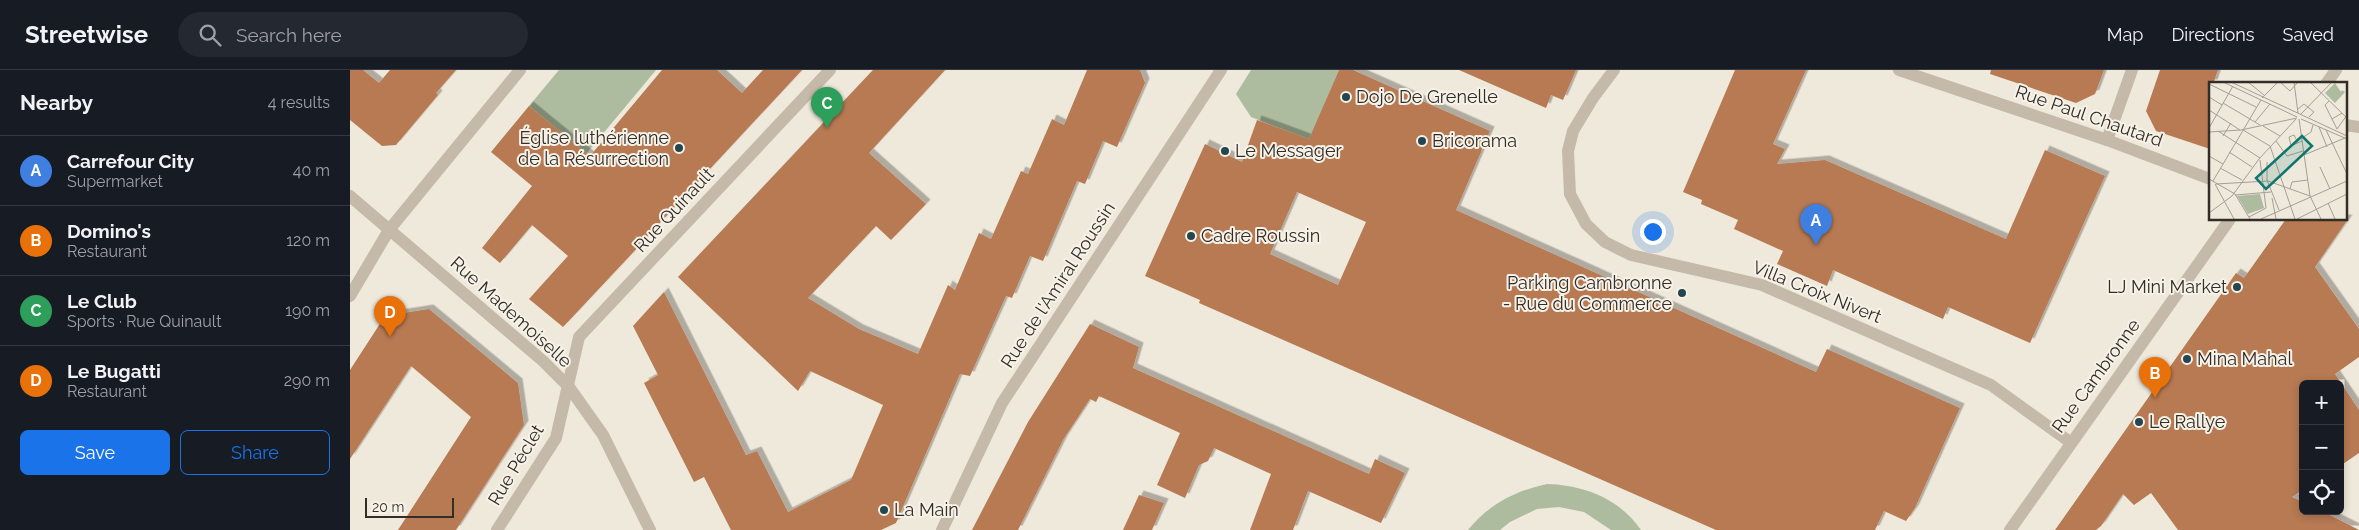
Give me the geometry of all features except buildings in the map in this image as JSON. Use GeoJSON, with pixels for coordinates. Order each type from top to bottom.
{"type":"FeatureCollection","features":[{"type":"Feature","properties":{"kind":"street"},"geometry":{"type":"LineString","coordinates":[[350,296],[390,230],[520,70]]}},
{"type":"Feature","properties":{"kind":"street","name":"Rue Quinault"},"geometry":{"type":"LineString","coordinates":[[569,387],[579,337],[830,70]]}},
{"type":"Feature","properties":{"kind":"street","name":"Rue de l'Amiral Roussin"},"geometry":{"type":"LineString","coordinates":[[942,530],[1002,402],[1221,70]]}},
{"type":"Feature","properties":{"kind":"street","name":"Villa Croix Nivert"},"geometry":{"type":"LineString","coordinates":[[1614,70],[1593,98],[1573,131],[1568,151],[1570,194],[1586,224],[1605,242],[1631,255],[1762,285],[1991,385],[2070,442]]}},
{"type":"Feature","properties":{"kind":"street","name":"Rue Paul Chautard"},"geometry":{"type":"LineString","coordinates":[[1899,70],[2108,140],[2209,179]]}},
{"type":"Feature","properties":{"kind":"street"},"geometry":{"type":"LineString","coordinates":[[2108,140],[2132,70]]}},
{"type":"Feature","properties":{"kind":"street"},"geometry":{"type":"LineString","coordinates":[[2327,82],[2336,70]]}},
{"type":"Feature","properties":{"kind":"street"},"geometry":{"type":"LineString","coordinates":[[2346,125],[2359,127]]}},
{"type":"Feature","properties":{"kind":"street","name":"Rue Mademoiselle"},"geometry":{"type":"LineString","coordinates":[[350,196],[543,361],[569,387],[603,435],[650,530]]}},
{"type":"Feature","properties":{"kind":"street","name":"Rue Cambronne"},"geometry":{"type":"LineString","coordinates":[[2010,530],[2070,442],[2229,220]]}},
{"type":"Feature","properties":{"kind":"street","name":"Rue Péclet"},"geometry":{"type":"LineString","coordinates":[[497,530],[556,438],[569,387]]}},
{"type":"Feature","properties":{"kind":"green space"},"geometry":{"type":"Polygon","coordinates":[[[559,70],[656,70],[586,154],[529,106],[559,70]]]}},
{"type":"Feature","properties":{"kind":"green space"},"geometry":{"type":"Polygon","coordinates":[[[1251,70],[1339,70],[1322,110],[1341,118],[1328,147],[1251,117],[1236,94],[1251,70]]]}},
{"type":"Feature","properties":{"kind":"green space"},"geometry":{"type":"Polygon","coordinates":[[[1547,484],[1574,487],[1599,495],[1622,509],[1641,530],[1611,530],[1584,512],[1559,507],[1537,509],[1510,522],[1500,530],[1468,530],[1485,513],[1503,500],[1524,490],[1547,484]]]}},
{"type":"Feature","properties":{"kind":"place","name":"Dojo De Grenelle"},"geometry":{"type":"Point","coordinates":[1346,97]}},
{"type":"Feature","properties":{"kind":"place","name":"Le Club"},"geometry":{"type":"Point","coordinates":[827,128]}},
{"type":"Feature","properties":{"kind":"place","name":"Bricorama"},"geometry":{"type":"Point","coordinates":[1422,141]}},
{"type":"Feature","properties":{"kind":"place","name":"Église luthérienne de la Résurrection"},"geometry":{"type":"Point","coordinates":[679,148]}},
{"type":"Feature","properties":{"kind":"place","name":"Le Messager"},"geometry":{"type":"Point","coordinates":[1225,151]}},
{"type":"Feature","properties":{"kind":"place","name":"Cadre Roussin"},"geometry":{"type":"Point","coordinates":[1191,236]}},
{"type":"Feature","properties":{"kind":"place","name":"Carrefour City"},"geometry":{"type":"Point","coordinates":[1816,245]}},
{"type":"Feature","properties":{"kind":"place","name":"LJ Mini Market"},"geometry":{"type":"Point","coordinates":[2237,287]}},
{"type":"Feature","properties":{"kind":"place","name":"Parking Cambronne - Rue du Commerce"},"geometry":{"type":"Point","coordinates":[1682,293]}},
{"type":"Feature","properties":{"kind":"place","name":"Le Bugatti"},"geometry":{"type":"Point","coordinates":[390,337]}},
{"type":"Feature","properties":{"kind":"place","name":"Mina Mahal"},"geometry":{"type":"Point","coordinates":[2187,359]}},
{"type":"Feature","properties":{"kind":"place","name":"Domino's"},"geometry":{"type":"Point","coordinates":[2155,398]}},
{"type":"Feature","properties":{"kind":"place","name":"Le Rallye"},"geometry":{"type":"Point","coordinates":[2139,422]}},
{"type":"Feature","properties":{"kind":"place","name":"La Main"},"geometry":{"type":"Point","coordinates":[884,510]}}]}
